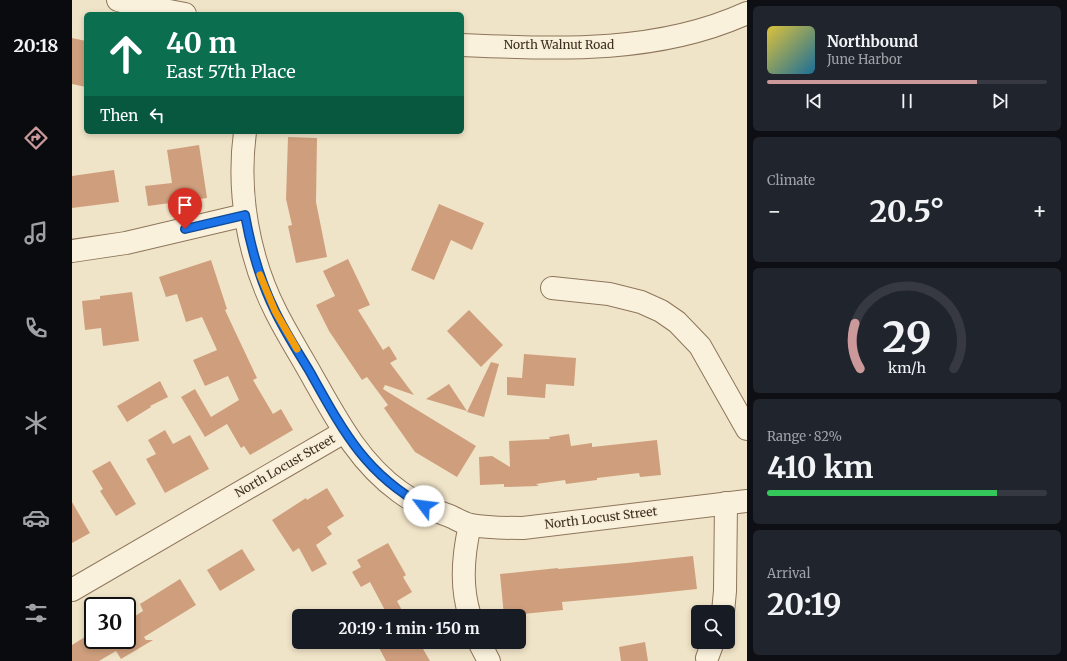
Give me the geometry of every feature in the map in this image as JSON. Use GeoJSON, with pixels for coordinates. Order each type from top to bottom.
{"type":"FeatureCollection","features":[{"type":"Feature","properties":{"kind":"street"},"geometry":{"type":"LineString","coordinates":[[118,0],[175,12]]}},
{"type":"Feature","properties":{"kind":"street","name":"North Walnut Road"},"geometry":{"type":"LineString","coordinates":[[464,44],[585,47],[616,46],[691,33],[747,13]]}},
{"type":"Feature","properties":{"kind":"street"},"geometry":{"type":"LineString","coordinates":[[245,134],[243,157],[245,215],[259,272],[275,311],[344,432]]}},
{"type":"Feature","properties":{"kind":"street"},"geometry":{"type":"LineString","coordinates":[[72,251],[126,243],[245,215]]}},
{"type":"Feature","properties":{"kind":"street"},"geometry":{"type":"LineString","coordinates":[[552,288],[609,294],[641,302],[661,311],[677,322],[700,346],[747,429]]}},
{"type":"Feature","properties":{"kind":"street","name":"North Locust Street"},"geometry":{"type":"LineString","coordinates":[[72,590],[344,432],[381,476],[400,492],[424,506],[470,525],[500,528],[523,528],[737,502]]}},
{"type":"Feature","properties":{"kind":"street"},"geometry":{"type":"LineString","coordinates":[[724,605],[737,502]]}},
{"type":"Feature","properties":{"kind":"street"},"geometry":{"type":"LineString","coordinates":[[468,609],[466,604],[464,568],[465,548],[470,525]]}},
{"type":"Feature","properties":{"kind":"street"},"geometry":{"type":"LineString","coordinates":[[483,649],[489,661]]}},
{"type":"Feature","properties":{"kind":"building"},"geometry":{"type":"Polygon","coordinates":[[[72,38],[84,41],[84,87],[72,84],[72,38]]]}},
{"type":"Feature","properties":{"kind":"building"},"geometry":{"type":"Polygon","coordinates":[[[288,137],[317,138],[316,202],[327,257],[296,263],[288,226],[292,225],[286,199],[288,137]]]}},
{"type":"Feature","properties":{"kind":"building"},"geometry":{"type":"Polygon","coordinates":[[[199,145],[207,198],[148,206],[145,186],[172,183],[167,150],[199,145]]]}},
{"type":"Feature","properties":{"kind":"building"},"geometry":{"type":"Polygon","coordinates":[[[114,170],[119,202],[72,208],[72,176],[114,170]]]}},
{"type":"Feature","properties":{"kind":"building"},"geometry":{"type":"Polygon","coordinates":[[[439,204],[484,223],[472,250],[451,240],[434,280],[411,270],[439,204]]]}},
{"type":"Feature","properties":{"kind":"building"},"geometry":{"type":"Polygon","coordinates":[[[348,259],[370,305],[358,310],[383,350],[389,346],[397,359],[390,363],[414,395],[385,385],[383,389],[476,446],[457,477],[415,452],[384,408],[388,405],[367,377],[362,380],[329,331],[316,305],[335,296],[323,271],[348,259]]]}},
{"type":"Feature","properties":{"kind":"building"},"geometry":{"type":"Polygon","coordinates":[[[211,260],[227,309],[225,310],[257,378],[253,380],[273,414],[281,409],[293,430],[250,455],[244,446],[241,448],[227,424],[205,437],[181,397],[195,389],[211,417],[239,400],[228,376],[205,386],[193,360],[217,350],[202,317],[186,322],[177,294],[166,297],[159,277],[211,260]]]}},
{"type":"Feature","properties":{"kind":"building"},"geometry":{"type":"Polygon","coordinates":[[[132,292],[139,341],[103,346],[101,328],[85,330],[82,301],[100,299],[100,296],[132,292]]]}},
{"type":"Feature","properties":{"kind":"building"},"geometry":{"type":"Polygon","coordinates":[[[469,310],[503,345],[481,367],[447,331],[469,310]]]}},
{"type":"Feature","properties":{"kind":"building"},"geometry":{"type":"Polygon","coordinates":[[[524,354],[576,358],[574,386],[546,384],[545,398],[507,395],[507,377],[522,378],[524,354]]]}},
{"type":"Feature","properties":{"kind":"building"},"geometry":{"type":"Polygon","coordinates":[[[491,362],[499,364],[484,417],[467,412],[491,362]]]}},
{"type":"Feature","properties":{"kind":"building"},"geometry":{"type":"Polygon","coordinates":[[[160,381],[168,397],[150,406],[151,407],[127,422],[117,406],[160,381]]]}},
{"type":"Feature","properties":{"kind":"building"},"geometry":{"type":"Polygon","coordinates":[[[449,384],[467,411],[426,399],[449,384]]]}},
{"type":"Feature","properties":{"kind":"building"},"geometry":{"type":"Polygon","coordinates":[[[165,430],[173,444],[190,435],[209,469],[165,493],[146,459],[156,454],[148,440],[165,430]]]}},
{"type":"Feature","properties":{"kind":"building"},"geometry":{"type":"Polygon","coordinates":[[[569,434],[571,446],[592,443],[592,447],[657,440],[661,475],[640,477],[639,473],[597,478],[597,480],[566,484],[565,480],[536,484],[539,486],[504,487],[504,484],[480,485],[479,457],[492,456],[510,467],[509,441],[550,439],[549,437],[569,434]]]}},
{"type":"Feature","properties":{"kind":"building"},"geometry":{"type":"Polygon","coordinates":[[[110,461],[136,504],[116,516],[100,491],[103,489],[92,471],[110,461]]]}},
{"type":"Feature","properties":{"kind":"building"},"geometry":{"type":"Polygon","coordinates":[[[327,488],[344,516],[327,527],[332,534],[316,545],[327,564],[312,572],[299,548],[293,552],[272,520],[306,498],[307,500],[327,488]]]}},
{"type":"Feature","properties":{"kind":"building"},"geometry":{"type":"Polygon","coordinates":[[[72,502],[90,533],[72,543],[72,502]]]}},
{"type":"Feature","properties":{"kind":"building"},"geometry":{"type":"Polygon","coordinates":[[[388,543],[406,575],[403,577],[412,592],[397,601],[401,609],[384,609],[370,582],[361,587],[352,572],[361,567],[357,560],[388,543]]]}},
{"type":"Feature","properties":{"kind":"building"},"geometry":{"type":"Polygon","coordinates":[[[242,549],[255,570],[220,591],[207,570],[242,549]]]}},
{"type":"Feature","properties":{"kind":"building"},"geometry":{"type":"Polygon","coordinates":[[[693,556],[697,589],[562,602],[563,610],[526,614],[526,609],[503,609],[500,574],[693,556]]]}},
{"type":"Feature","properties":{"kind":"building"},"geometry":{"type":"Polygon","coordinates":[[[180,579],[196,605],[144,637],[146,640],[153,640],[121,659],[116,651],[99,661],[72,661],[72,645],[84,638],[84,649],[136,649],[136,615],[143,611],[140,604],[180,579]]]}},
{"type":"Feature","properties":{"kind":"building"},"geometry":{"type":"Polygon","coordinates":[[[645,642],[648,661],[621,661],[619,647],[645,642]]]}},
{"type":"Feature","properties":{"kind":"building"},"geometry":{"type":"Polygon","coordinates":[[[380,649],[423,649],[430,661],[386,661],[380,649]]]}},
{"type":"Feature","properties":{"kind":"slow traffic"},"geometry":{"type":"LineString","coordinates":[[260,275],[275,311],[297,349]]}},
{"type":"Feature","properties":{"kind":"route"},"geometry":{"type":"LineString","coordinates":[[185,229],[245,215],[259,272],[275,311],[344,432],[364,459],[381,476],[400,492],[424,506]]}}]}
